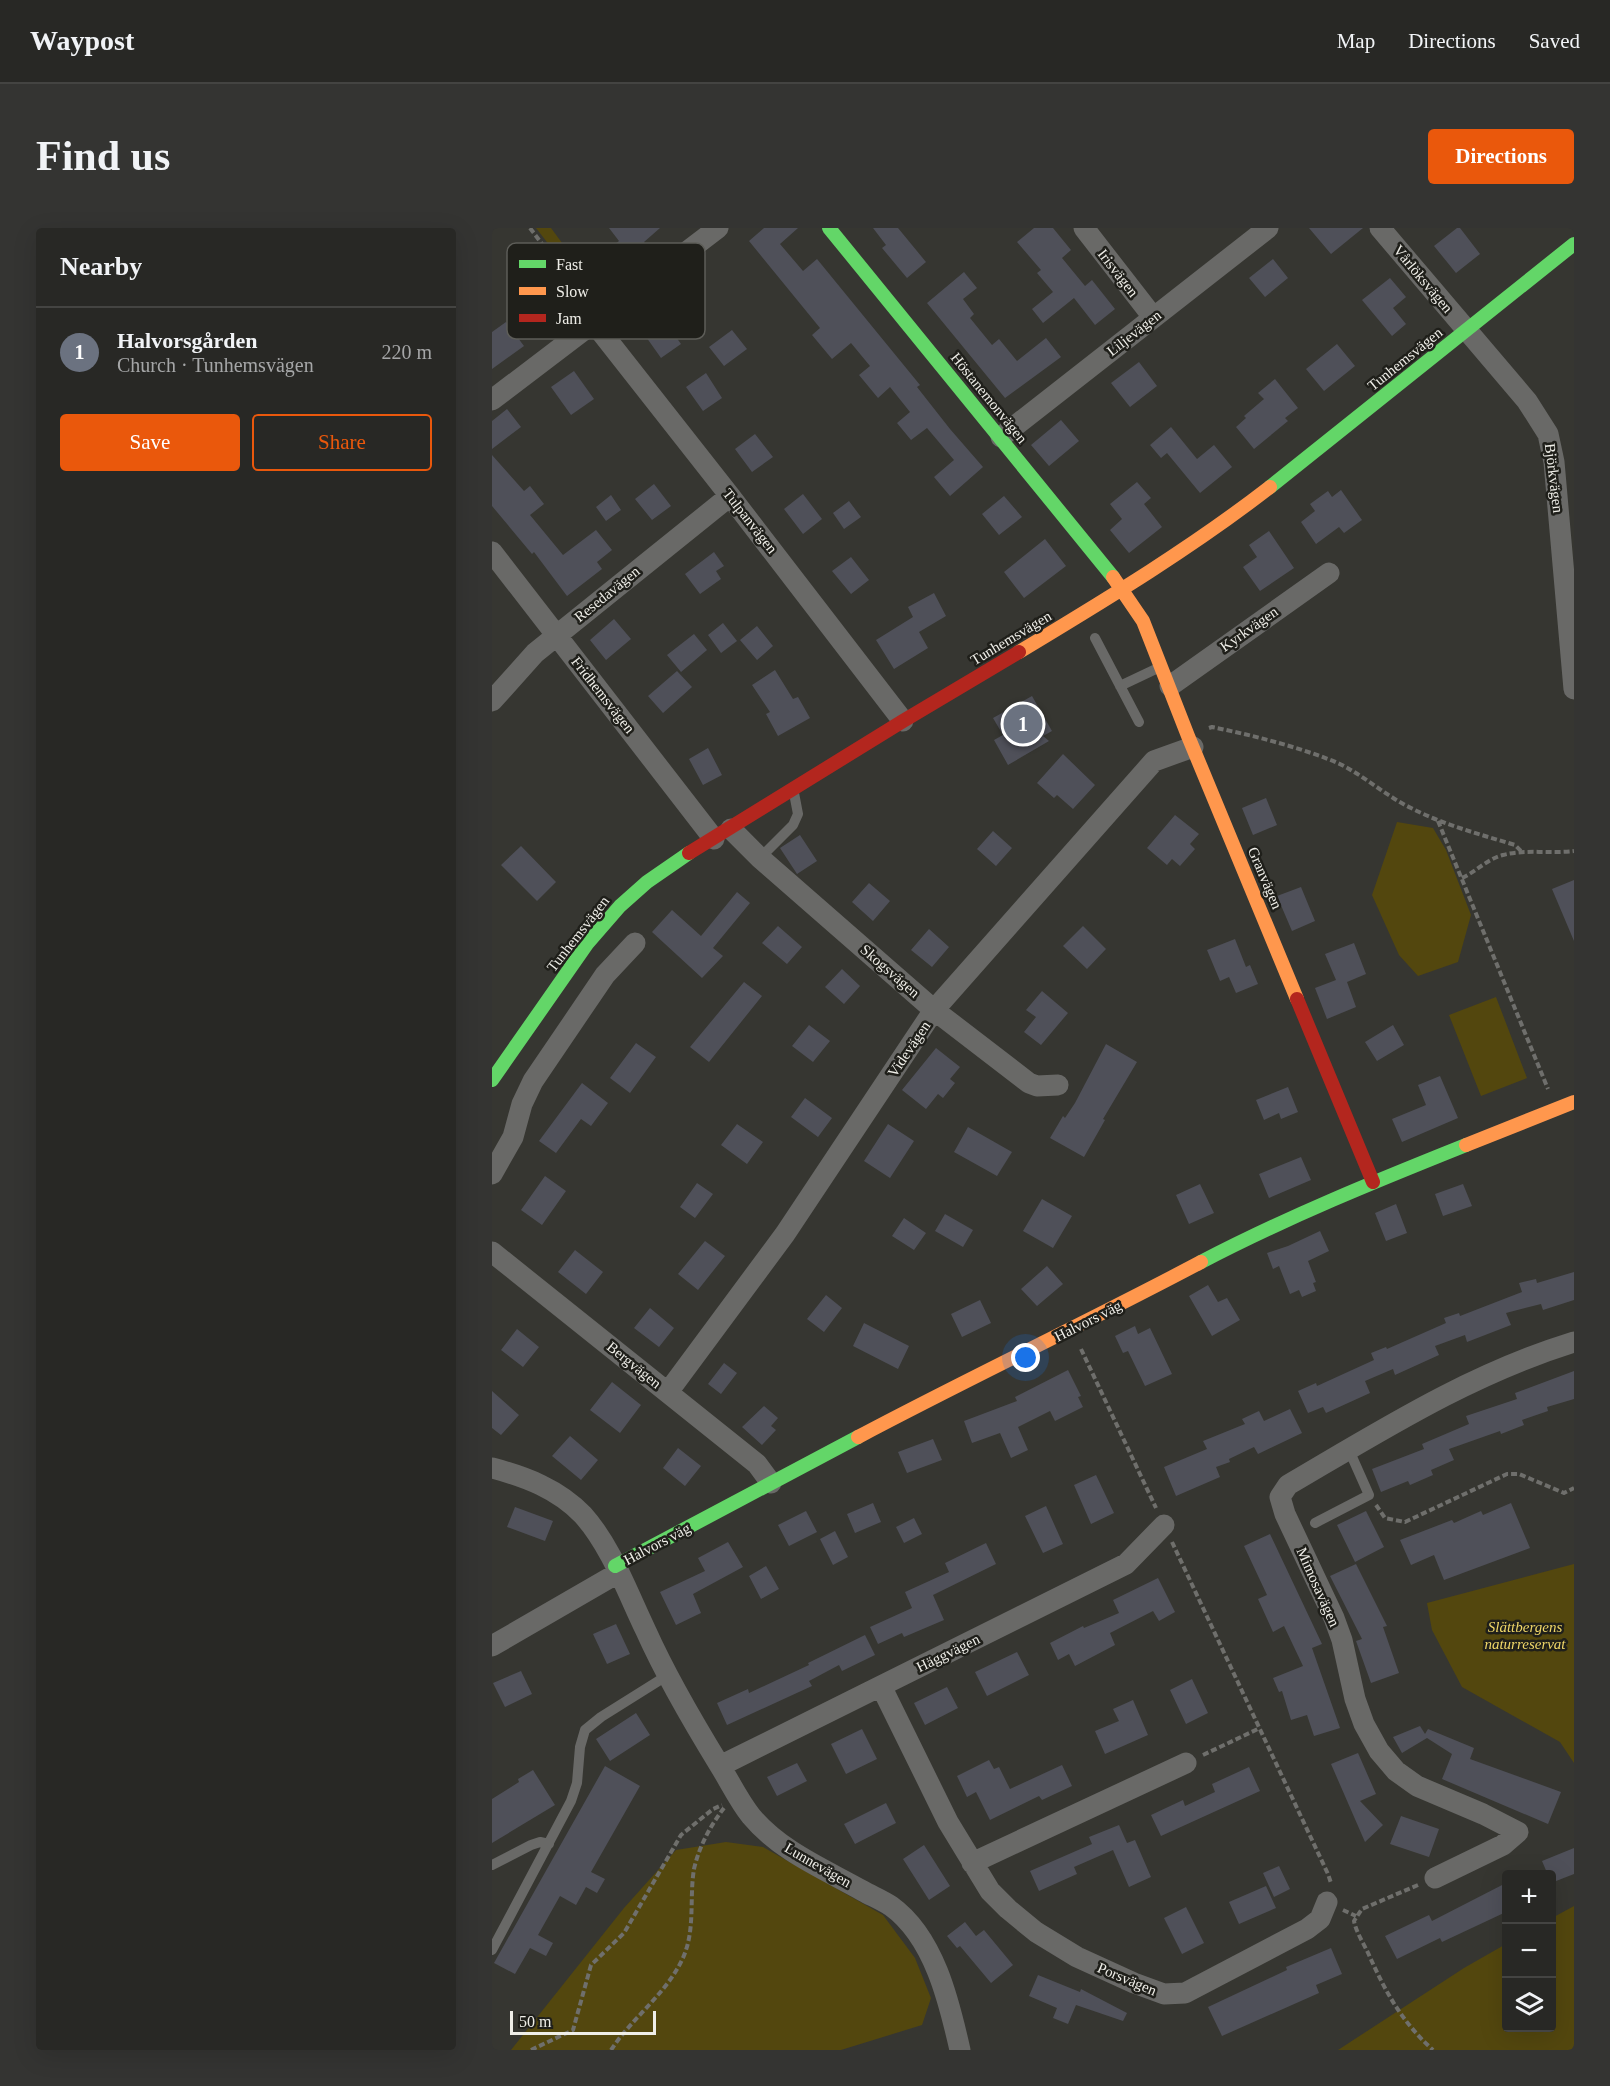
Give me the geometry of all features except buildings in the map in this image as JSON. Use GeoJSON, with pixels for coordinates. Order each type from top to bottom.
{"type":"FeatureCollection","features":[{"type":"Feature","properties":{"kind":"street"},"geometry":{"type":"LineString","coordinates":[[698,243],[718,228]]}},
{"type":"Feature","properties":{"kind":"street","name":"Höstanemonvägen"},"geometry":{"type":"LineString","coordinates":[[829,228],[1123,590]]}},
{"type":"Feature","properties":{"kind":"street","name":"Irisvägen"},"geometry":{"type":"LineString","coordinates":[[1084,228],[1153,317]]}},
{"type":"Feature","properties":{"kind":"street","name":"Liljevägen"},"geometry":{"type":"LineString","coordinates":[[1001,438],[1268,228]]}},
{"type":"Feature","properties":{"kind":"street","name":"Vårlöksvägen"},"geometry":{"type":"LineString","coordinates":[[1380,228],[1466,331]]}},
{"type":"Feature","properties":{"kind":"street","name":"Tunhemsvägen"},"geometry":{"type":"LineString","coordinates":[[492,1080],[587,944],[620,906],[647,882],[903,722],[1123,590],[1222,524],[1327,443],[1574,244]]}},
{"type":"Feature","properties":{"kind":"street","name":"Björkvägen"},"geometry":{"type":"LineString","coordinates":[[1466,331],[1527,401],[1548,434],[1567,531],[1574,689]]}},
{"type":"Feature","properties":{"kind":"street"},"geometry":{"type":"LineString","coordinates":[[492,400],[573,339]]}},
{"type":"Feature","properties":{"kind":"street","name":"Tulpanvägen"},"geometry":{"type":"LineString","coordinates":[[607,339],[903,722]]}},
{"type":"Feature","properties":{"kind":"street","name":"Resedavägen"},"geometry":{"type":"LineString","coordinates":[[492,700],[535,653],[556,634],[730,496]]}},
{"type":"Feature","properties":{"kind":"street","name":"Fridhemsvägen"},"geometry":{"type":"LineString","coordinates":[[492,552],[556,634],[722,834]]}},
{"type":"Feature","properties":{"kind":"street","name":"Kyrkvägen"},"geometry":{"type":"LineString","coordinates":[[1166,676],[1329,573]]}},
{"type":"Feature","properties":{"kind":"street","name":"Granvägen"},"geometry":{"type":"LineString","coordinates":[[1123,590],[1143,621],[1190,741],[1373,1182]]}},
{"type":"Feature","properties":{"kind":"street","name":"Videvägen"},"geometry":{"type":"LineString","coordinates":[[668,1392],[785,1234],[934,1010],[1154,761],[1190,741]]}},
{"type":"Feature","properties":{"kind":"street","name":"Skogsvägen"},"geometry":{"type":"LineString","coordinates":[[722,834],[760,858],[934,1010],[1029,1083],[1036,1086],[1058,1085]]}},
{"type":"Feature","properties":{"kind":"street"},"geometry":{"type":"LineString","coordinates":[[492,1174],[513,1137],[522,1104],[533,1081],[605,975],[635,943]]}},
{"type":"Feature","properties":{"kind":"street","name":"Halvors väg"},"geometry":{"type":"LineString","coordinates":[[492,1646],[617,1569],[771,1483],[946,1390],[1072,1329],[1239,1242],[1373,1182],[1574,1102]]}},
{"type":"Feature","properties":{"kind":"street","name":"Bergvägen"},"geometry":{"type":"LineString","coordinates":[[492,1252],[757,1464],[771,1483]]}},
{"type":"Feature","properties":{"kind":"street","name":"Mimosavägen"},"geometry":{"type":"LineString","coordinates":[[1435,1878],[1503,1845],[1518,1832],[1483,1814],[1417,1786],[1396,1771],[1379,1751],[1364,1724],[1349,1679],[1342,1640],[1334,1618],[1285,1514],[1280,1497],[1288,1485],[1410,1413],[1477,1378],[1574,1342]]}},
{"type":"Feature","properties":{"kind":"street","name":"Lunnevägen"},"geometry":{"type":"LineString","coordinates":[[492,1468],[543,1485],[583,1516],[617,1569],[684,1706],[750,1815],[770,1836],[812,1864],[890,1906],[907,1920],[925,1945],[935,1967],[954,2021],[960,2050]]}},
{"type":"Feature","properties":{"kind":"street","name":"Häggvägen"},"geometry":{"type":"LineString","coordinates":[[720,1766],[1126,1564],[1164,1526]]}},
{"type":"Feature","properties":{"kind":"street","name":"Porsvägen"},"geometry":{"type":"LineString","coordinates":[[881,1686],[948,1822],[990,1891],[1036,1932],[1077,1957],[1164,1994],[1185,1994],[1306,1929],[1320,1919],[1327,1902]]}},
{"type":"Feature","properties":{"kind":"street"},"geometry":{"type":"LineString","coordinates":[[972,1863],[1186,1763]]}},
{"type":"Feature","properties":{"kind":"lane"},"geometry":{"type":"LineString","coordinates":[[1095,638],[1139,722]]}},
{"type":"Feature","properties":{"kind":"lane"},"geometry":{"type":"LineString","coordinates":[[1120,686],[1166,676]]}},
{"type":"Feature","properties":{"kind":"lane"},"geometry":{"type":"LineString","coordinates":[[760,858],[793,825],[798,814],[793,790]]}},
{"type":"Feature","properties":{"kind":"lane"},"geometry":{"type":"LineString","coordinates":[[1315,1523],[1369,1495],[1349,1449]]}},
{"type":"Feature","properties":{"kind":"lane"},"geometry":{"type":"LineString","coordinates":[[492,1950],[572,1801],[577,1783],[580,1747],[585,1730],[601,1717],[668,1675]]}},
{"type":"Feature","properties":{"kind":"lane"},"geometry":{"type":"LineString","coordinates":[[492,1865],[531,1845],[540,1842],[549,1844]]}},
{"type":"Feature","properties":{"kind":"path"},"geometry":{"type":"LineString","coordinates":[[530,228],[541,243]]}},
{"type":"Feature","properties":{"kind":"path"},"geometry":{"type":"LineString","coordinates":[[1190,741],[1212,727],[1241,733],[1328,759],[1342,765],[1409,807],[1438,821],[1515,845],[1522,852]]}},
{"type":"Feature","properties":{"kind":"path"},"geometry":{"type":"LineString","coordinates":[[1438,821],[1556,1109]]}},
{"type":"Feature","properties":{"kind":"path"},"geometry":{"type":"LineString","coordinates":[[1462,878],[1471,874],[1482,864],[1502,855],[1522,852],[1574,851]]}},
{"type":"Feature","properties":{"kind":"path"},"geometry":{"type":"LineString","coordinates":[[1072,1329],[1328,1874],[1331,1885],[1327,1902]]}},
{"type":"Feature","properties":{"kind":"path"},"geometry":{"type":"LineString","coordinates":[[1369,1495],[1385,1518],[1405,1522],[1507,1474],[1519,1474],[1564,1493],[1574,1488]]}},
{"type":"Feature","properties":{"kind":"path"},"geometry":{"type":"LineString","coordinates":[[1186,1763],[1260,1728]]}},
{"type":"Feature","properties":{"kind":"path"},"geometry":{"type":"LineString","coordinates":[[531,2050],[573,2030],[591,1965],[624,1933],[681,1835],[713,1809],[730,1800],[709,1827],[694,1869],[691,1932],[682,1960],[655,2000],[611,2050]]}},
{"type":"Feature","properties":{"kind":"path"},"geometry":{"type":"LineString","coordinates":[[1433,2050],[1414,2033],[1398,2012],[1354,1921],[1362,1909],[1435,1878]]}},
{"type":"Feature","properties":{"kind":"green space"},"geometry":{"type":"Polygon","coordinates":[[[536,228],[551,228],[562,243],[548,243],[536,228]]]}},
{"type":"Feature","properties":{"kind":"green space"},"geometry":{"type":"Polygon","coordinates":[[[1397,822],[1433,828],[1446,850],[1471,915],[1458,962],[1418,976],[1399,955],[1372,895],[1397,822]]]}},
{"type":"Feature","properties":{"kind":"green space"},"geometry":{"type":"Polygon","coordinates":[[[1496,997],[1527,1078],[1481,1096],[1449,1015],[1496,997]]]}},
{"type":"Feature","properties":{"kind":"green space","name":"Slättbergens naturreservat"},"geometry":{"type":"Polygon","coordinates":[[[1574,1564],[1574,1763],[1560,1742],[1462,1687],[1432,1630],[1427,1603],[1574,1564]]]}},
{"type":"Feature","properties":{"kind":"green space"},"geometry":{"type":"Polygon","coordinates":[[[726,1842],[763,1847],[883,1915],[915,1958],[931,1998],[922,2025],[841,2050],[511,2050],[624,1908],[676,1850],[726,1842]]]}},
{"type":"Feature","properties":{"kind":"green space"},"geometry":{"type":"Polygon","coordinates":[[[1574,1906],[1574,2050],[1338,2050],[1464,1968],[1502,1946],[1502,2032],[1556,2032],[1556,1916],[1574,1906]]]}},
{"type":"Feature","properties":{"kind":"traffic: fast"},"geometry":{"type":"LineString","coordinates":[[829,228],[1113,577]]}},
{"type":"Feature","properties":{"kind":"traffic: fast"},"geometry":{"type":"LineString","coordinates":[[1270,487],[1574,244]]}},
{"type":"Feature","properties":{"kind":"traffic: fast"},"geometry":{"type":"LineString","coordinates":[[492,1080],[587,944],[620,906],[647,882],[689,853]]}},
{"type":"Feature","properties":{"kind":"traffic: fast"},"geometry":{"type":"LineString","coordinates":[[1201,1262],[1299,1215],[1466,1145]]}},
{"type":"Feature","properties":{"kind":"traffic: fast"},"geometry":{"type":"LineString","coordinates":[[615,1566],[858,1437]]}},
{"type":"Feature","properties":{"kind":"traffic: slow"},"geometry":{"type":"LineString","coordinates":[[1019,652],[1178,553],[1270,487]]}},
{"type":"Feature","properties":{"kind":"traffic: slow"},"geometry":{"type":"LineString","coordinates":[[1113,577],[1143,621],[1297,999]]}},
{"type":"Feature","properties":{"kind":"traffic: slow"},"geometry":{"type":"LineString","coordinates":[[1466,1145],[1574,1102]]}},
{"type":"Feature","properties":{"kind":"traffic: slow"},"geometry":{"type":"LineString","coordinates":[[858,1437],[1201,1262]]}},
{"type":"Feature","properties":{"kind":"traffic: jam"},"geometry":{"type":"LineString","coordinates":[[689,853],[1019,652]]}},
{"type":"Feature","properties":{"kind":"traffic: jam"},"geometry":{"type":"LineString","coordinates":[[1297,999],[1373,1182]]}},
{"type":"Feature","properties":{"kind":"place","name":"Halvorsgården"},"geometry":{"type":"Point","coordinates":[1023,724]}}]}
